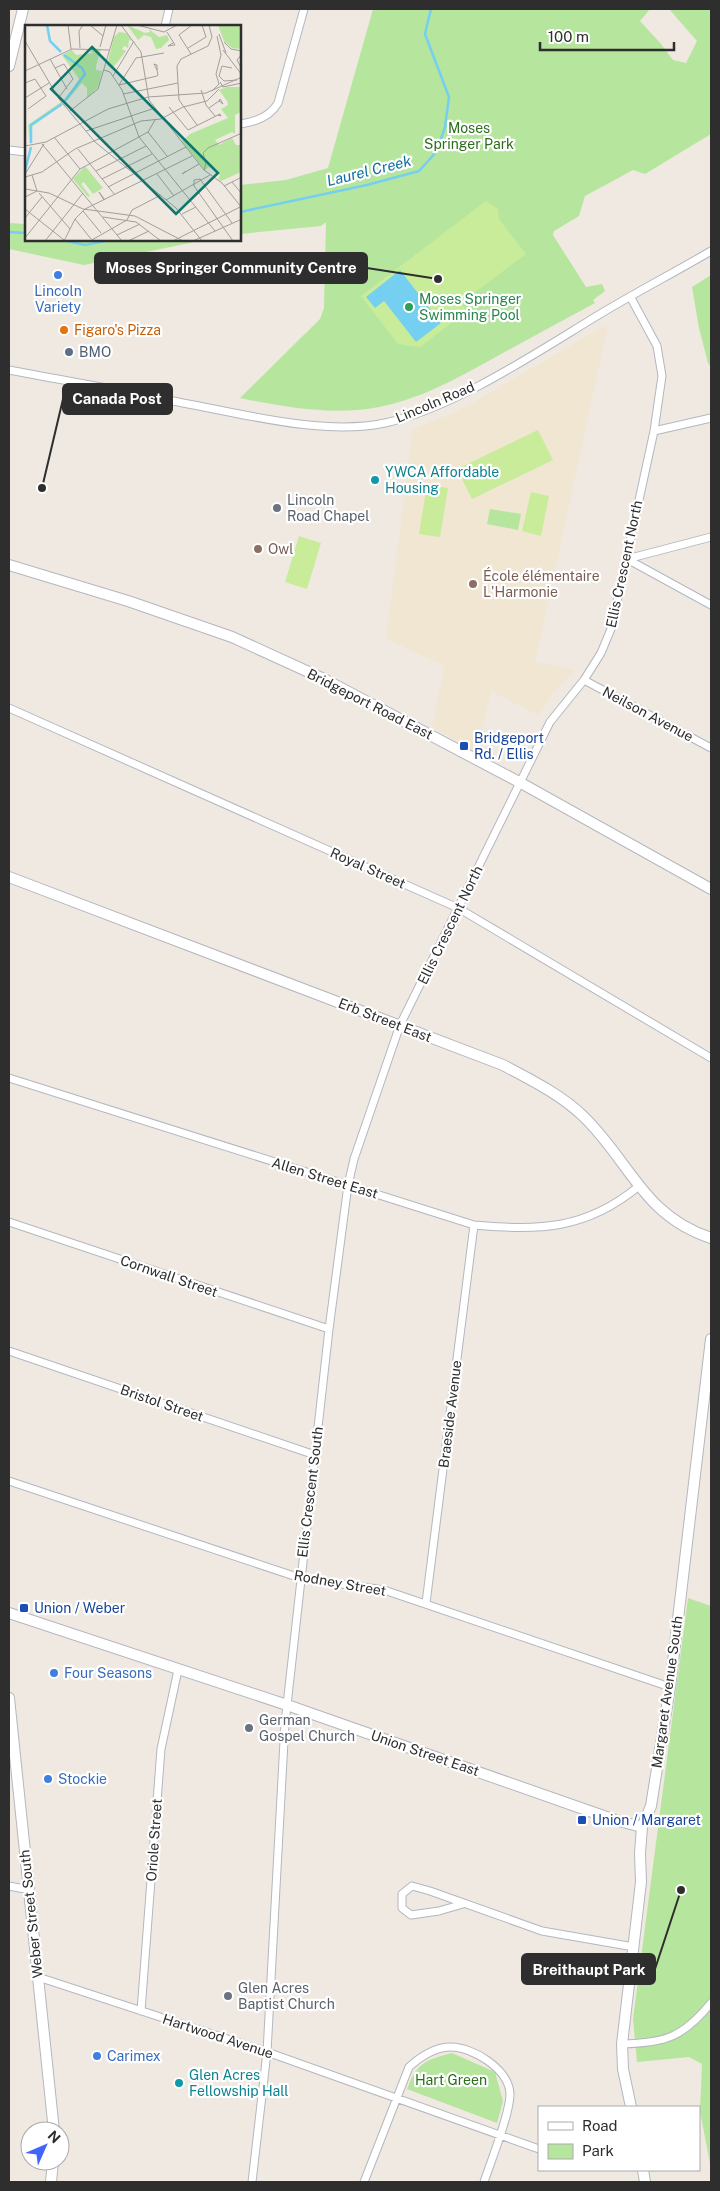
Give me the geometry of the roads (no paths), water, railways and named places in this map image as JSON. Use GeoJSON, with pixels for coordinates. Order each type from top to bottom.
{"type":"FeatureCollection","features":[{"type":"Feature","properties":{"kind":"main road"},"geometry":{"type":"LineString","coordinates":[[9,66],[23,9]]}},
{"type":"Feature","properties":{"kind":"main road","name":"Bridgeport Road East"},"geometry":{"type":"LineString","coordinates":[[9,565],[128,601],[232,636],[324,679],[521,783],[711,889]]}},
{"type":"Feature","properties":{"kind":"main road","name":"Erb Street East"},"geometry":{"type":"LineString","coordinates":[[9,877],[503,1065],[565,1100],[601,1135],[660,1211],[673,1221],[711,1238]]}},
{"type":"Feature","properties":{"kind":"main road","name":"Margaret Avenue South"},"geometry":{"type":"LineString","coordinates":[[630,2106],[623,2069],[622,2044],[641,1882],[640,1854],[642,1827],[651,1806],[670,1687],[711,1339]]}},
{"type":"Feature","properties":{"kind":"main road","name":"Union Street East"},"geometry":{"type":"LineString","coordinates":[[9,1613],[287,1705],[615,1820],[642,1827]]}},
{"type":"Feature","properties":{"kind":"main road","name":"Weber Street South"},"geometry":{"type":"LineString","coordinates":[[9,1698],[53,2121]]}},
{"type":"Feature","properties":{"kind":"street"},"geometry":{"type":"LineString","coordinates":[[165,25],[169,9]]}},
{"type":"Feature","properties":{"kind":"street"},"geometry":{"type":"LineString","coordinates":[[241,124],[264,117],[274,110],[278,102],[304,9]]}},
{"type":"Feature","properties":{"kind":"street"},"geometry":{"type":"LineString","coordinates":[[9,150],[25,152]]}},
{"type":"Feature","properties":{"kind":"street","name":"Lincoln Road"},"geometry":{"type":"LineString","coordinates":[[9,370],[243,414],[317,425],[359,426],[384,423],[412,415],[464,392],[711,251]]}},
{"type":"Feature","properties":{"kind":"street","name":"Ellis Crescent North"},"geometry":{"type":"LineString","coordinates":[[400,1025],[550,722],[584,680],[601,653],[611,629],[654,430],[662,376],[661,362],[650,329],[631,298]]}},
{"type":"Feature","properties":{"kind":"street"},"geometry":{"type":"LineString","coordinates":[[654,430],[711,418]]}},
{"type":"Feature","properties":{"kind":"street"},"geometry":{"type":"LineString","coordinates":[[627,559],[711,537]]}},
{"type":"Feature","properties":{"kind":"street"},"geometry":{"type":"LineString","coordinates":[[627,559],[711,605]]}},
{"type":"Feature","properties":{"kind":"street","name":"Neilson Avenue"},"geometry":{"type":"LineString","coordinates":[[584,680],[711,748]]}},
{"type":"Feature","properties":{"kind":"street","name":"Royal Street"},"geometry":{"type":"LineString","coordinates":[[9,708],[458,908],[711,1058]]}},
{"type":"Feature","properties":{"kind":"street","name":"Ellis Crescent South"},"geometry":{"type":"LineString","coordinates":[[252,2182],[267,2052],[274,1884],[277,1870],[287,1705],[329,1329],[348,1184],[354,1159],[400,1025]]}},
{"type":"Feature","properties":{"kind":"street","name":"Allen Street East"},"geometry":{"type":"LineString","coordinates":[[9,1078],[474,1225],[532,1229],[569,1224],[615,1204],[639,1186]]}},
{"type":"Feature","properties":{"kind":"street","name":"Cornwall Street"},"geometry":{"type":"LineString","coordinates":[[9,1222],[329,1329]]}},
{"type":"Feature","properties":{"kind":"street","name":"Braeside Avenue"},"geometry":{"type":"LineString","coordinates":[[426,1603],[474,1225]]}},
{"type":"Feature","properties":{"kind":"street","name":"Bristol Street"},"geometry":{"type":"LineString","coordinates":[[9,1351],[315,1455]]}},
{"type":"Feature","properties":{"kind":"street","name":"Rodney Street"},"geometry":{"type":"LineString","coordinates":[[9,1481],[300,1578],[384,1590],[426,1603],[670,1687]]}},
{"type":"Feature","properties":{"kind":"street","name":"Oriole Street"},"geometry":{"type":"LineString","coordinates":[[141,2011],[161,1749],[178,1670]]}},
{"type":"Feature","properties":{"kind":"street"},"geometry":{"type":"LineString","coordinates":[[9,1886],[30,1890]]}},
{"type":"Feature","properties":{"kind":"street"},"geometry":{"type":"LineString","coordinates":[[464,1904],[440,1911],[411,1915],[402,1908],[402,1894],[412,1886],[464,1904],[542,1931],[634,1947]]}},
{"type":"Feature","properties":{"kind":"street","name":"Hartwood Avenue"},"geometry":{"type":"LineString","coordinates":[[38,1977],[267,2052],[538,2149]]}},
{"type":"Feature","properties":{"kind":"street"},"geometry":{"type":"LineString","coordinates":[[622,2044],[664,2040],[686,2030],[711,2003]]}},
{"type":"Feature","properties":{"kind":"street"},"geometry":{"type":"LineString","coordinates":[[364,2182],[395,2098],[409,2067],[421,2056],[438,2049],[450,2047],[476,2054],[497,2066],[505,2079],[510,2094],[504,2124],[498,2136],[484,2182]]}},
{"type":"Feature","properties":{"kind":"water","name":"Moses Springer Swimming Pool"},"geometry":{"type":"Polygon","coordinates":[[[400,270],[441,323],[416,342],[384,301],[375,308],[366,297],[400,270]]]}},
{"type":"Feature","properties":{"kind":"waterway","name":"Laurel Creek"},"geometry":{"type":"LineString","coordinates":[[241,212],[367,185],[419,171],[437,151],[445,127],[449,97],[425,34],[431,9]]}},
{"type":"Feature","properties":{"kind":"waterway","name":"Laurel Creek"},"geometry":{"type":"LineString","coordinates":[[9,232],[25,233]]}},
{"type":"Feature","properties":{"kind":"waterway","name":"Laurel Creek"},"geometry":{"type":"LineString","coordinates":[[67,241],[85,245],[105,241]]}},
{"type":"Feature","properties":{"kind":"place","name":"Lincoln Variety"},"geometry":{"type":"Point","coordinates":[58,275]}},
{"type":"Feature","properties":{"kind":"place","name":"Moses Springer Community Centre"},"geometry":{"type":"Point","coordinates":[438,279]}},
{"type":"Feature","properties":{"kind":"place","name":"Moses Springer Swimming Pool"},"geometry":{"type":"Point","coordinates":[409,307]}},
{"type":"Feature","properties":{"kind":"place","name":"Figaro's Pizza"},"geometry":{"type":"Point","coordinates":[64,330]}},
{"type":"Feature","properties":{"kind":"place","name":"BMO"},"geometry":{"type":"Point","coordinates":[69,352]}},
{"type":"Feature","properties":{"kind":"place","name":"YWCA Affordable Housing"},"geometry":{"type":"Point","coordinates":[375,480]}},
{"type":"Feature","properties":{"kind":"place","name":"Canada Post"},"geometry":{"type":"Point","coordinates":[42,488]}},
{"type":"Feature","properties":{"kind":"place","name":"Lincoln Road Chapel"},"geometry":{"type":"Point","coordinates":[277,508]}},
{"type":"Feature","properties":{"kind":"place","name":"Owl"},"geometry":{"type":"Point","coordinates":[258,549]}},
{"type":"Feature","properties":{"kind":"place","name":"École élémentaire L'Harmonie"},"geometry":{"type":"Point","coordinates":[473,584]}},
{"type":"Feature","properties":{"kind":"place","name":"Bridgeport Rd. / Ellis"},"geometry":{"type":"Point","coordinates":[464,746]}},
{"type":"Feature","properties":{"kind":"place","name":"Union / Weber"},"geometry":{"type":"Point","coordinates":[24,1608]}},
{"type":"Feature","properties":{"kind":"place","name":"Four Seasons"},"geometry":{"type":"Point","coordinates":[54,1673]}},
{"type":"Feature","properties":{"kind":"place","name":"German Gospel Church"},"geometry":{"type":"Point","coordinates":[249,1728]}},
{"type":"Feature","properties":{"kind":"place","name":"Stockie"},"geometry":{"type":"Point","coordinates":[48,1779]}},
{"type":"Feature","properties":{"kind":"place","name":"Union / Margaret"},"geometry":{"type":"Point","coordinates":[582,1820]}},
{"type":"Feature","properties":{"kind":"place","name":"Breithaupt Park"},"geometry":{"type":"Point","coordinates":[681,1890]}},
{"type":"Feature","properties":{"kind":"place","name":"Glen Acres Baptist Church"},"geometry":{"type":"Point","coordinates":[228,1996]}},
{"type":"Feature","properties":{"kind":"place","name":"Carimex"},"geometry":{"type":"Point","coordinates":[97,2056]}},
{"type":"Feature","properties":{"kind":"place","name":"Glen Acres Fellowship Hall"},"geometry":{"type":"Point","coordinates":[179,2083]}},
{"type":"Feature","properties":{"kind":"park label","name":"Moses Springer Park"},"geometry":{"type":"Point","coordinates":[469,136]}},
{"type":"Feature","properties":{"kind":"park label","name":"Hart Green"},"geometry":{"type":"Point","coordinates":[451,2080]}}]}
